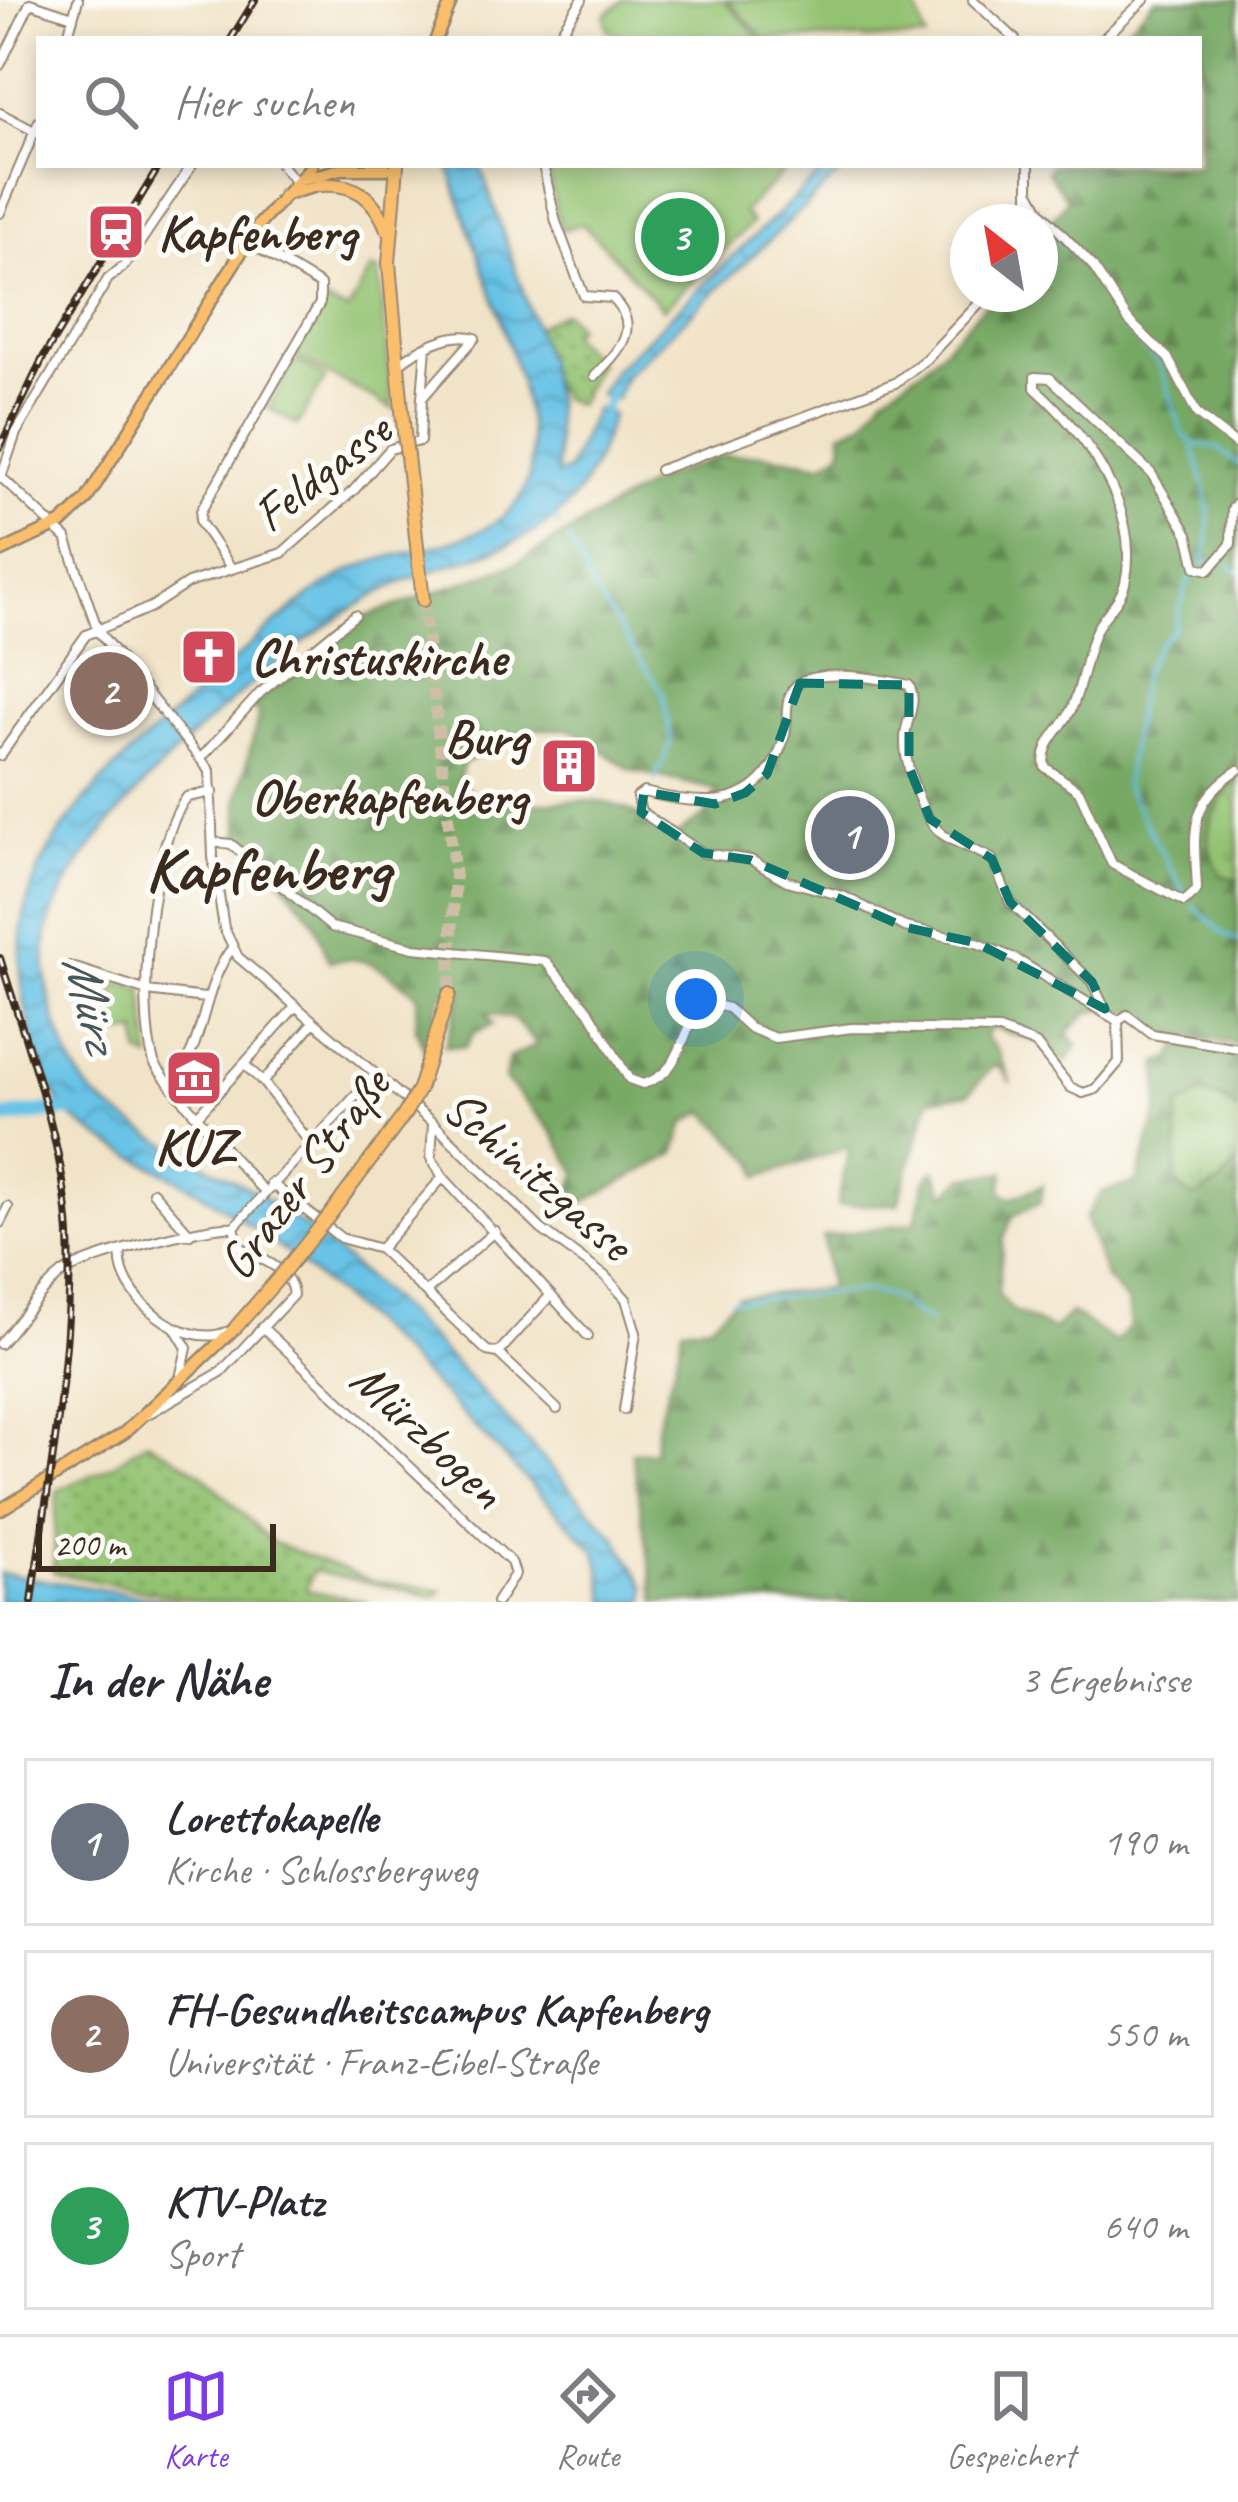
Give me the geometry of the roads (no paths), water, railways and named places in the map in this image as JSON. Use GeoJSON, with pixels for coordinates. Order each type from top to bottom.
{"type":"FeatureCollection","features":[{"type":"Feature","properties":{"kind":"highway"},"geometry":{"type":"LineString","coordinates":[[393,171],[386,211],[393,337],[423,600]]}},
{"type":"Feature","properties":{"kind":"highway"},"geometry":{"type":"LineString","coordinates":[[320,185],[357,190],[386,211]]}},
{"type":"Feature","properties":{"kind":"highway","name":"Grazer Straße"},"geometry":{"type":"LineString","coordinates":[[236,1328],[329,1216],[404,1115],[419,1089],[449,994]]}},
{"type":"Feature","properties":{"kind":"main road"},"geometry":{"type":"LineString","coordinates":[[439,36],[452,0]]}},
{"type":"Feature","properties":{"kind":"main road"},"geometry":{"type":"LineString","coordinates":[[0,552],[56,526],[106,473],[248,242],[281,196],[309,168]]}},
{"type":"Feature","properties":{"kind":"main road"},"geometry":{"type":"LineString","coordinates":[[296,182],[340,169],[393,171]]}},
{"type":"Feature","properties":{"kind":"main road"},"geometry":{"type":"LineString","coordinates":[[281,196],[320,185]]}},
{"type":"Feature","properties":{"kind":"main road","name":"Grazer Straße"},"geometry":{"type":"LineString","coordinates":[[0,1510],[97,1454],[174,1390],[236,1328]]}},
{"type":"Feature","properties":{"kind":"street"},"geometry":{"type":"LineString","coordinates":[[68,36],[78,0]]}},
{"type":"Feature","properties":{"kind":"street"},"geometry":{"type":"LineString","coordinates":[[558,36],[582,0]]}},
{"type":"Feature","properties":{"kind":"street"},"geometry":{"type":"LineString","coordinates":[[974,0],[1012,36]]}},
{"type":"Feature","properties":{"kind":"street"},"geometry":{"type":"LineString","coordinates":[[1106,36],[1144,0]]}},
{"type":"Feature","properties":{"kind":"street"},"geometry":{"type":"LineString","coordinates":[[0,65],[31,3],[74,17]]}},
{"type":"Feature","properties":{"kind":"street"},"geometry":{"type":"LineString","coordinates":[[0,113],[36,126]]}},
{"type":"Feature","properties":{"kind":"street"},"geometry":{"type":"LineString","coordinates":[[0,213],[36,128]]}},
{"type":"Feature","properties":{"kind":"street"},"geometry":{"type":"LineString","coordinates":[[171,1083],[194,1057],[205,998],[232,948],[224,928],[213,791],[202,756],[98,631],[68,542],[3,481],[2,471],[16,433],[108,279],[125,265],[190,168]]}},
{"type":"Feature","properties":{"kind":"street"},"geometry":{"type":"LineString","coordinates":[[284,168],[296,182]]}},
{"type":"Feature","properties":{"kind":"street"},"geometry":{"type":"LineString","coordinates":[[544,168],[584,296],[612,298],[627,323],[625,344],[596,376]]}},
{"type":"Feature","properties":{"kind":"street"},"geometry":{"type":"LineString","coordinates":[[1029,168],[1030,204]]}},
{"type":"Feature","properties":{"kind":"street"},"geometry":{"type":"LineString","coordinates":[[1030,192],[1054,228],[1092,266],[1129,321],[1168,358],[1197,415],[1238,446]]}},
{"type":"Feature","properties":{"kind":"street"},"geometry":{"type":"LineString","coordinates":[[230,566],[200,522],[201,511],[320,303],[320,285],[248,242]]}},
{"type":"Feature","properties":{"kind":"street"},"geometry":{"type":"LineString","coordinates":[[660,470],[895,383],[926,359],[971,312]]}},
{"type":"Feature","properties":{"kind":"street","name":"Feldgasse"},"geometry":{"type":"LineString","coordinates":[[0,756],[77,644],[230,566],[252,567],[282,553],[354,490],[390,449],[420,441],[421,349],[464,335],[475,338],[422,398]]}},
{"type":"Feature","properties":{"kind":"street"},"geometry":{"type":"LineString","coordinates":[[393,337],[421,349],[397,371]]}},
{"type":"Feature","properties":{"kind":"street"},"geometry":{"type":"LineString","coordinates":[[1238,502],[1225,557],[1209,570],[1196,567],[1188,534],[1151,472],[1050,378],[1035,377],[1035,388],[1068,419],[1105,468],[1124,541],[1126,580],[1094,634],[1084,680],[1046,748],[1045,767],[1078,790],[1116,868],[1184,902],[1197,890],[1191,858],[1194,826],[1206,799],[1238,770]]}},
{"type":"Feature","properties":{"kind":"street"},"geometry":{"type":"LineString","coordinates":[[202,756],[260,693],[355,615]]}},
{"type":"Feature","properties":{"kind":"street"},"geometry":{"type":"LineString","coordinates":[[214,842],[231,844],[315,916],[347,933],[414,947],[545,962],[590,1011],[629,1079],[643,1084],[673,1064],[693,1018],[710,1004],[728,1008],[750,1028],[775,1038],[852,1028],[998,1030],[1036,1044],[1074,1090],[1083,1094],[1102,1084],[1119,1062],[1118,1021],[1105,1009],[977,943],[904,927],[844,896],[788,881],[752,860],[704,853],[641,812],[638,797],[644,793],[715,804],[745,793],[767,774],[785,735],[789,694],[800,682],[817,677],[909,685],[914,700],[904,737],[908,767],[930,819],[947,837],[992,859],[1010,902],[1092,982],[1105,1009]]}},
{"type":"Feature","properties":{"kind":"street"},"geometry":{"type":"LineString","coordinates":[[213,791],[185,800],[164,846],[147,991],[154,1065],[267,1186],[341,1238],[380,1249],[487,1351],[498,1353],[557,1409]]}},
{"type":"Feature","properties":{"kind":"street","name":"Schinitzgasse"},"geometry":{"type":"LineString","coordinates":[[232,948],[373,1077],[433,1123],[541,1229],[604,1276],[626,1299],[636,1333],[624,1410]]}},
{"type":"Feature","properties":{"kind":"street"},"geometry":{"type":"LineString","coordinates":[[69,966],[147,991],[205,998]]}},
{"type":"Feature","properties":{"kind":"street"},"geometry":{"type":"LineString","coordinates":[[199,1114],[294,1008]]}},
{"type":"Feature","properties":{"kind":"street"},"geometry":{"type":"LineString","coordinates":[[1118,1021],[1127,1015],[1158,1036],[1238,1048]]}},
{"type":"Feature","properties":{"kind":"street"},"geometry":{"type":"LineString","coordinates":[[264,1083],[313,1023]]}},
{"type":"Feature","properties":{"kind":"street","name":"Grazer Straße"},"geometry":{"type":"LineString","coordinates":[[244,1068],[264,1083],[310,1143]]}},
{"type":"Feature","properties":{"kind":"street","name":"Grazer Straße"},"geometry":{"type":"LineString","coordinates":[[0,1344],[64,1273],[209,1224],[234,1227],[267,1186],[373,1077]]}},
{"type":"Feature","properties":{"kind":"street"},"geometry":{"type":"LineString","coordinates":[[433,1123],[431,1158],[442,1177],[537,1275],[548,1298],[588,1336]]}},
{"type":"Feature","properties":{"kind":"street"},"geometry":{"type":"LineString","coordinates":[[380,1249],[442,1177]]}},
{"type":"Feature","properties":{"kind":"street"},"geometry":{"type":"LineString","coordinates":[[153,1192],[190,1234]]}},
{"type":"Feature","properties":{"kind":"street"},"geometry":{"type":"LineString","coordinates":[[0,1222],[8,1207]]}},
{"type":"Feature","properties":{"kind":"street"},"geometry":{"type":"LineString","coordinates":[[146,1415],[221,1372],[293,1295],[278,1268],[239,1246],[234,1227]]}},
{"type":"Feature","properties":{"kind":"street"},"geometry":{"type":"LineString","coordinates":[[427,1291],[495,1231]]}},
{"type":"Feature","properties":{"kind":"street","name":"Grazer Straße"},"geometry":{"type":"LineString","coordinates":[[121,1251],[120,1273],[126,1286],[174,1326],[202,1338],[236,1328]]}},
{"type":"Feature","properties":{"kind":"street"},"geometry":{"type":"LineString","coordinates":[[498,1353],[548,1298]]}},
{"type":"Feature","properties":{"kind":"street","name":"Grazer Straße"},"geometry":{"type":"LineString","coordinates":[[174,1326],[188,1355],[174,1390]]}},
{"type":"Feature","properties":{"kind":"street","name":"Mürzbogen"},"geometry":{"type":"LineString","coordinates":[[262,1327],[511,1562],[515,1574],[497,1602]]}},
{"type":"Feature","properties":{"kind":"street"},"geometry":{"type":"LineString","coordinates":[[208,1355],[221,1372]]}},
{"type":"Feature","properties":{"kind":"water"},"geometry":{"type":"Polygon","coordinates":[[[450,168],[481,168],[546,359],[555,403],[557,475],[568,470],[595,409],[612,414],[594,465],[572,500],[545,525],[503,547],[391,587],[349,611],[245,689],[190,738],[95,842],[63,891],[47,934],[48,990],[65,1048],[94,1095],[299,1223],[395,1305],[615,1536],[646,1587],[645,1602],[607,1602],[596,1551],[352,1308],[245,1222],[69,1114],[41,1063],[23,992],[21,943],[28,898],[44,858],[67,822],[128,756],[270,628],[327,584],[371,563],[477,532],[517,503],[528,480],[527,413],[450,168]]]}},
{"type":"Feature","properties":{"kind":"water"},"geometry":{"type":"Polygon","coordinates":[[[826,168],[846,168],[625,376],[616,399],[599,394],[614,370],[826,168]]]}},
{"type":"Feature","properties":{"kind":"water"},"geometry":{"type":"Polygon","coordinates":[[[0,1573],[178,1602],[0,1602],[0,1573]]]}},
{"type":"Feature","properties":{"kind":"waterway"},"geometry":{"type":"LineString","coordinates":[[1058,238],[1086,269],[1122,326],[1160,365],[1183,435],[1194,444],[1216,447],[1238,464]]}},
{"type":"Feature","properties":{"kind":"waterway","name":"Mürz"},"geometry":{"type":"LineString","coordinates":[[599,422],[612,388]]}},
{"type":"Feature","properties":{"kind":"waterway"},"geometry":{"type":"LineString","coordinates":[[1193,447],[1209,518],[1203,562],[1213,562]]}},
{"type":"Feature","properties":{"kind":"waterway"},"geometry":{"type":"LineString","coordinates":[[551,514],[560,527]]}},
{"type":"Feature","properties":{"kind":"waterway"},"geometry":{"type":"LineString","coordinates":[[568,538],[594,591],[663,693],[671,741],[655,781]]}},
{"type":"Feature","properties":{"kind":"waterway"},"geometry":{"type":"LineString","coordinates":[[1230,564],[1238,572]]}},
{"type":"Feature","properties":{"kind":"waterway"},"geometry":{"type":"LineString","coordinates":[[1185,894],[1125,786],[1142,674],[1160,642],[1173,631],[1190,575]]}},
{"type":"Feature","properties":{"kind":"waterway"},"geometry":{"type":"LineString","coordinates":[[1192,904],[1226,936],[1238,940]]}},
{"type":"Feature","properties":{"kind":"waterway"},"geometry":{"type":"LineString","coordinates":[[0,1118],[86,1107]]}},
{"type":"Feature","properties":{"kind":"waterway"},"geometry":{"type":"LineString","coordinates":[[731,1300],[865,1291],[890,1296],[929,1322]]}},
{"type":"Feature","properties":{"kind":"tunnel"},"geometry":{"type":"LineString","coordinates":[[423,600],[455,877],[449,994]]}},
{"type":"Feature","properties":{"kind":"railway"},"geometry":{"type":"LineString","coordinates":[[233,36],[255,0]]}},
{"type":"Feature","properties":{"kind":"railway"},"geometry":{"type":"LineString","coordinates":[[0,447],[44,356],[158,168]]}},
{"type":"Feature","properties":{"kind":"railway"},"geometry":{"type":"LineString","coordinates":[[0,958],[52,1130],[69,1235],[63,1373],[32,1602]]}},
{"type":"Feature","properties":{"kind":"place","name":"Kapfenberg"},"geometry":{"type":"Point","coordinates":[116,232]}},
{"type":"Feature","properties":{"kind":"place","name":"KTV-Platz"},"geometry":{"type":"Point","coordinates":[680,237]}},
{"type":"Feature","properties":{"kind":"place","name":"Christuskirche"},"geometry":{"type":"Point","coordinates":[209,657]}},
{"type":"Feature","properties":{"kind":"place","name":"FH-Gesundheitscampus Kapfenberg"},"geometry":{"type":"Point","coordinates":[109,691]}},
{"type":"Feature","properties":{"kind":"place","name":"Burg Oberkapfenberg"},"geometry":{"type":"Point","coordinates":[569,766]}},
{"type":"Feature","properties":{"kind":"place","name":"Lorettokapelle"},"geometry":{"type":"Point","coordinates":[850,835]}},
{"type":"Feature","properties":{"kind":"place","name":"KUZ"},"geometry":{"type":"Point","coordinates":[194,1078]}},
{"type":"Feature","properties":{"kind":"district","name":"Kapfenberg"},"geometry":{"type":"Point","coordinates":[268,868]}}]}
